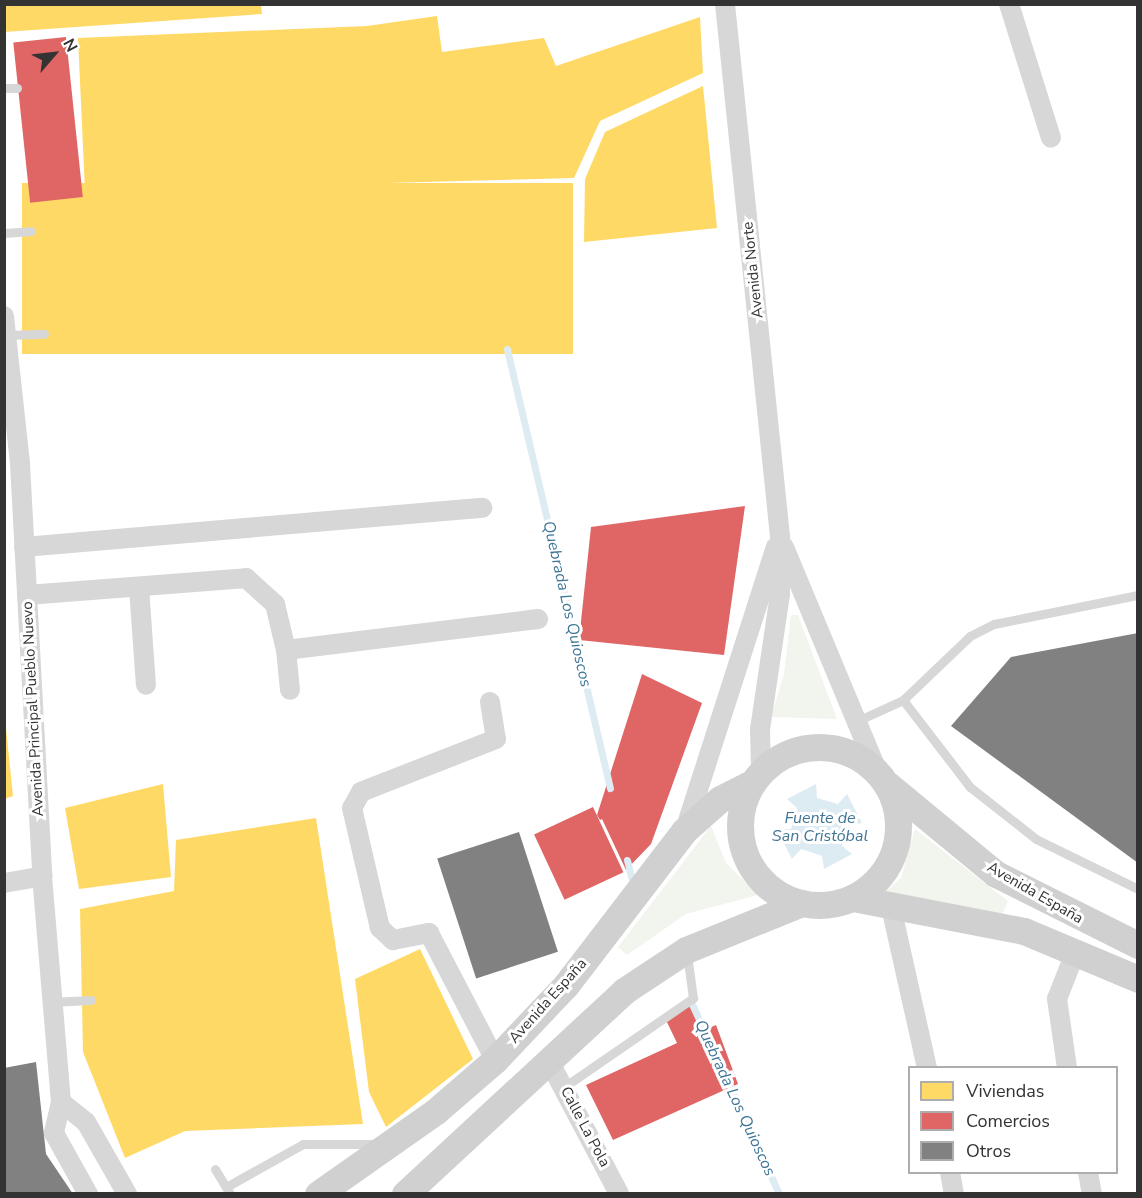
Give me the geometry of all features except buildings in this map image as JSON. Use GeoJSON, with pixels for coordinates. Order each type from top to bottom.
{"type":"FeatureCollection","features":[{"type":"Feature","properties":{"kind":"main road"},"geometry":{"type":"LineString","coordinates":[[802,903],[779,894],[746,856],[742,806],[757,777],[790,752],[833,748],[858,756],[881,777],[894,802],[896,847],[886,868],[853,898]]}},
{"type":"Feature","properties":{"kind":"main road","name":"Avenida España"},"geometry":{"type":"LineString","coordinates":[[318,1194],[389,1146],[495,1060],[566,985],[684,831],[720,799],[757,777]]}},
{"type":"Feature","properties":{"kind":"main road","name":"Avenida España"},"geometry":{"type":"LineString","coordinates":[[881,777],[996,874],[1137,945]]}},
{"type":"Feature","properties":{"kind":"main road"},"geometry":{"type":"LineString","coordinates":[[412,1191],[589,1022],[687,950],[802,903],[853,898],[1024,931],[1137,979]]}},
{"type":"Feature","properties":{"kind":"street","name":"Avenida Norte"},"geometry":{"type":"LineString","coordinates":[[725,4],[780,536],[780,594],[760,729],[757,777]]}},
{"type":"Feature","properties":{"kind":"street"},"geometry":{"type":"LineString","coordinates":[[1009,4],[1051,138]]}},
{"type":"Feature","properties":{"kind":"street","name":"Avenida Principal Pueblo Nuevo"},"geometry":{"type":"LineString","coordinates":[[6,326],[24,547],[50,1002],[61,1102],[54,1133],[88,1194]]}},
{"type":"Feature","properties":{"kind":"street"},"geometry":{"type":"LineString","coordinates":[[24,547],[482,508]]}},
{"type":"Feature","properties":{"kind":"street","name":"Avenida Norte"},"geometry":{"type":"LineString","coordinates":[[780,536],[881,777]]}},
{"type":"Feature","properties":{"kind":"street"},"geometry":{"type":"LineString","coordinates":[[684,831],[780,536]]}},
{"type":"Feature","properties":{"kind":"street"},"geometry":{"type":"LineString","coordinates":[[27,595],[246,578],[275,604],[286,650],[290,690]]}},
{"type":"Feature","properties":{"kind":"street"},"geometry":{"type":"LineString","coordinates":[[140,588],[146,685]]}},
{"type":"Feature","properties":{"kind":"street"},"geometry":{"type":"LineString","coordinates":[[286,650],[538,619]]}},
{"type":"Feature","properties":{"kind":"street"},"geometry":{"type":"LineString","coordinates":[[490,702],[496,739],[361,792],[352,808],[380,928],[393,940],[429,933],[495,1060]]}},
{"type":"Feature","properties":{"kind":"street"},"geometry":{"type":"LineString","coordinates":[[4,883],[42,876]]}},
{"type":"Feature","properties":{"kind":"street"},"geometry":{"type":"LineString","coordinates":[[891,907],[927,1066]]}},
{"type":"Feature","properties":{"kind":"street"},"geometry":{"type":"LineString","coordinates":[[1066,1066],[1057,999],[1075,952]]}},
{"type":"Feature","properties":{"kind":"street","name":"Calle La Pola"},"geometry":{"type":"LineString","coordinates":[[549,1061],[619,1194]]}},
{"type":"Feature","properties":{"kind":"street"},"geometry":{"type":"LineString","coordinates":[[61,1102],[86,1122],[127,1194]]}},
{"type":"Feature","properties":{"kind":"street"},"geometry":{"type":"LineString","coordinates":[[950,1174],[954,1194]]}},
{"type":"Feature","properties":{"kind":"street"},"geometry":{"type":"LineString","coordinates":[[1088,1174],[1092,1194]]}},
{"type":"Feature","properties":{"kind":"lane"},"geometry":{"type":"LineString","coordinates":[[4,88],[17,88]]}},
{"type":"Feature","properties":{"kind":"lane"},"geometry":{"type":"LineString","coordinates":[[4,233],[31,231]]}},
{"type":"Feature","properties":{"kind":"lane"},"geometry":{"type":"LineString","coordinates":[[6,326],[44,334]]}},
{"type":"Feature","properties":{"kind":"lane"},"geometry":{"type":"LineString","coordinates":[[857,720],[903,700],[970,636],[994,624],[1137,595]]}},
{"type":"Feature","properties":{"kind":"lane"},"geometry":{"type":"LineString","coordinates":[[903,700],[970,788],[1036,840],[1137,890]]}},
{"type":"Feature","properties":{"kind":"lane"},"geometry":{"type":"LineString","coordinates":[[564,1087],[693,998],[687,950]]}},
{"type":"Feature","properties":{"kind":"lane"},"geometry":{"type":"LineString","coordinates":[[50,1002],[91,1000]]}},
{"type":"Feature","properties":{"kind":"lane"},"geometry":{"type":"LineString","coordinates":[[215,1169],[228,1190],[303,1144],[369,1141],[389,1146]]}},
{"type":"Feature","properties":{"kind":"shaded area"},"geometry":{"type":"Polygon","coordinates":[[[791,615],[798,615],[837,719],[771,717],[784,674],[791,615]]]}},
{"type":"Feature","properties":{"kind":"shaded area"},"geometry":{"type":"Polygon","coordinates":[[[711,826],[726,863],[758,895],[686,914],[627,955],[618,947],[711,826]]]}},
{"type":"Feature","properties":{"kind":"shaded area"},"geometry":{"type":"Polygon","coordinates":[[[915,829],[1008,901],[1002,915],[884,893],[901,878],[915,829]]]}},
{"type":"Feature","properties":{"kind":"water","name":"Fuente de San Cristóbal"},"geometry":{"type":"Polygon","coordinates":[[[816,784],[817,798],[838,804],[847,794],[862,823],[849,825],[842,846],[852,854],[824,869],[822,856],[801,849],[792,859],[777,830],[791,829],[797,808],[787,799],[816,784]]]}},
{"type":"Feature","properties":{"kind":"waterway","name":"Quebrada Los Quioscos"},"geometry":{"type":"LineString","coordinates":[[507,349],[610,788]]}},
{"type":"Feature","properties":{"kind":"waterway","name":"Quebrada Los Quioscos"},"geometry":{"type":"LineString","coordinates":[[627,860],[633,884]]}},
{"type":"Feature","properties":{"kind":"waterway","name":"Quebrada Los Quioscos"},"geometry":{"type":"LineString","coordinates":[[691,1002],[708,1039]]}},
{"type":"Feature","properties":{"kind":"waterway","name":"Quebrada Los Quioscos"},"geometry":{"type":"LineString","coordinates":[[728,1081],[779,1194]]}}]}
